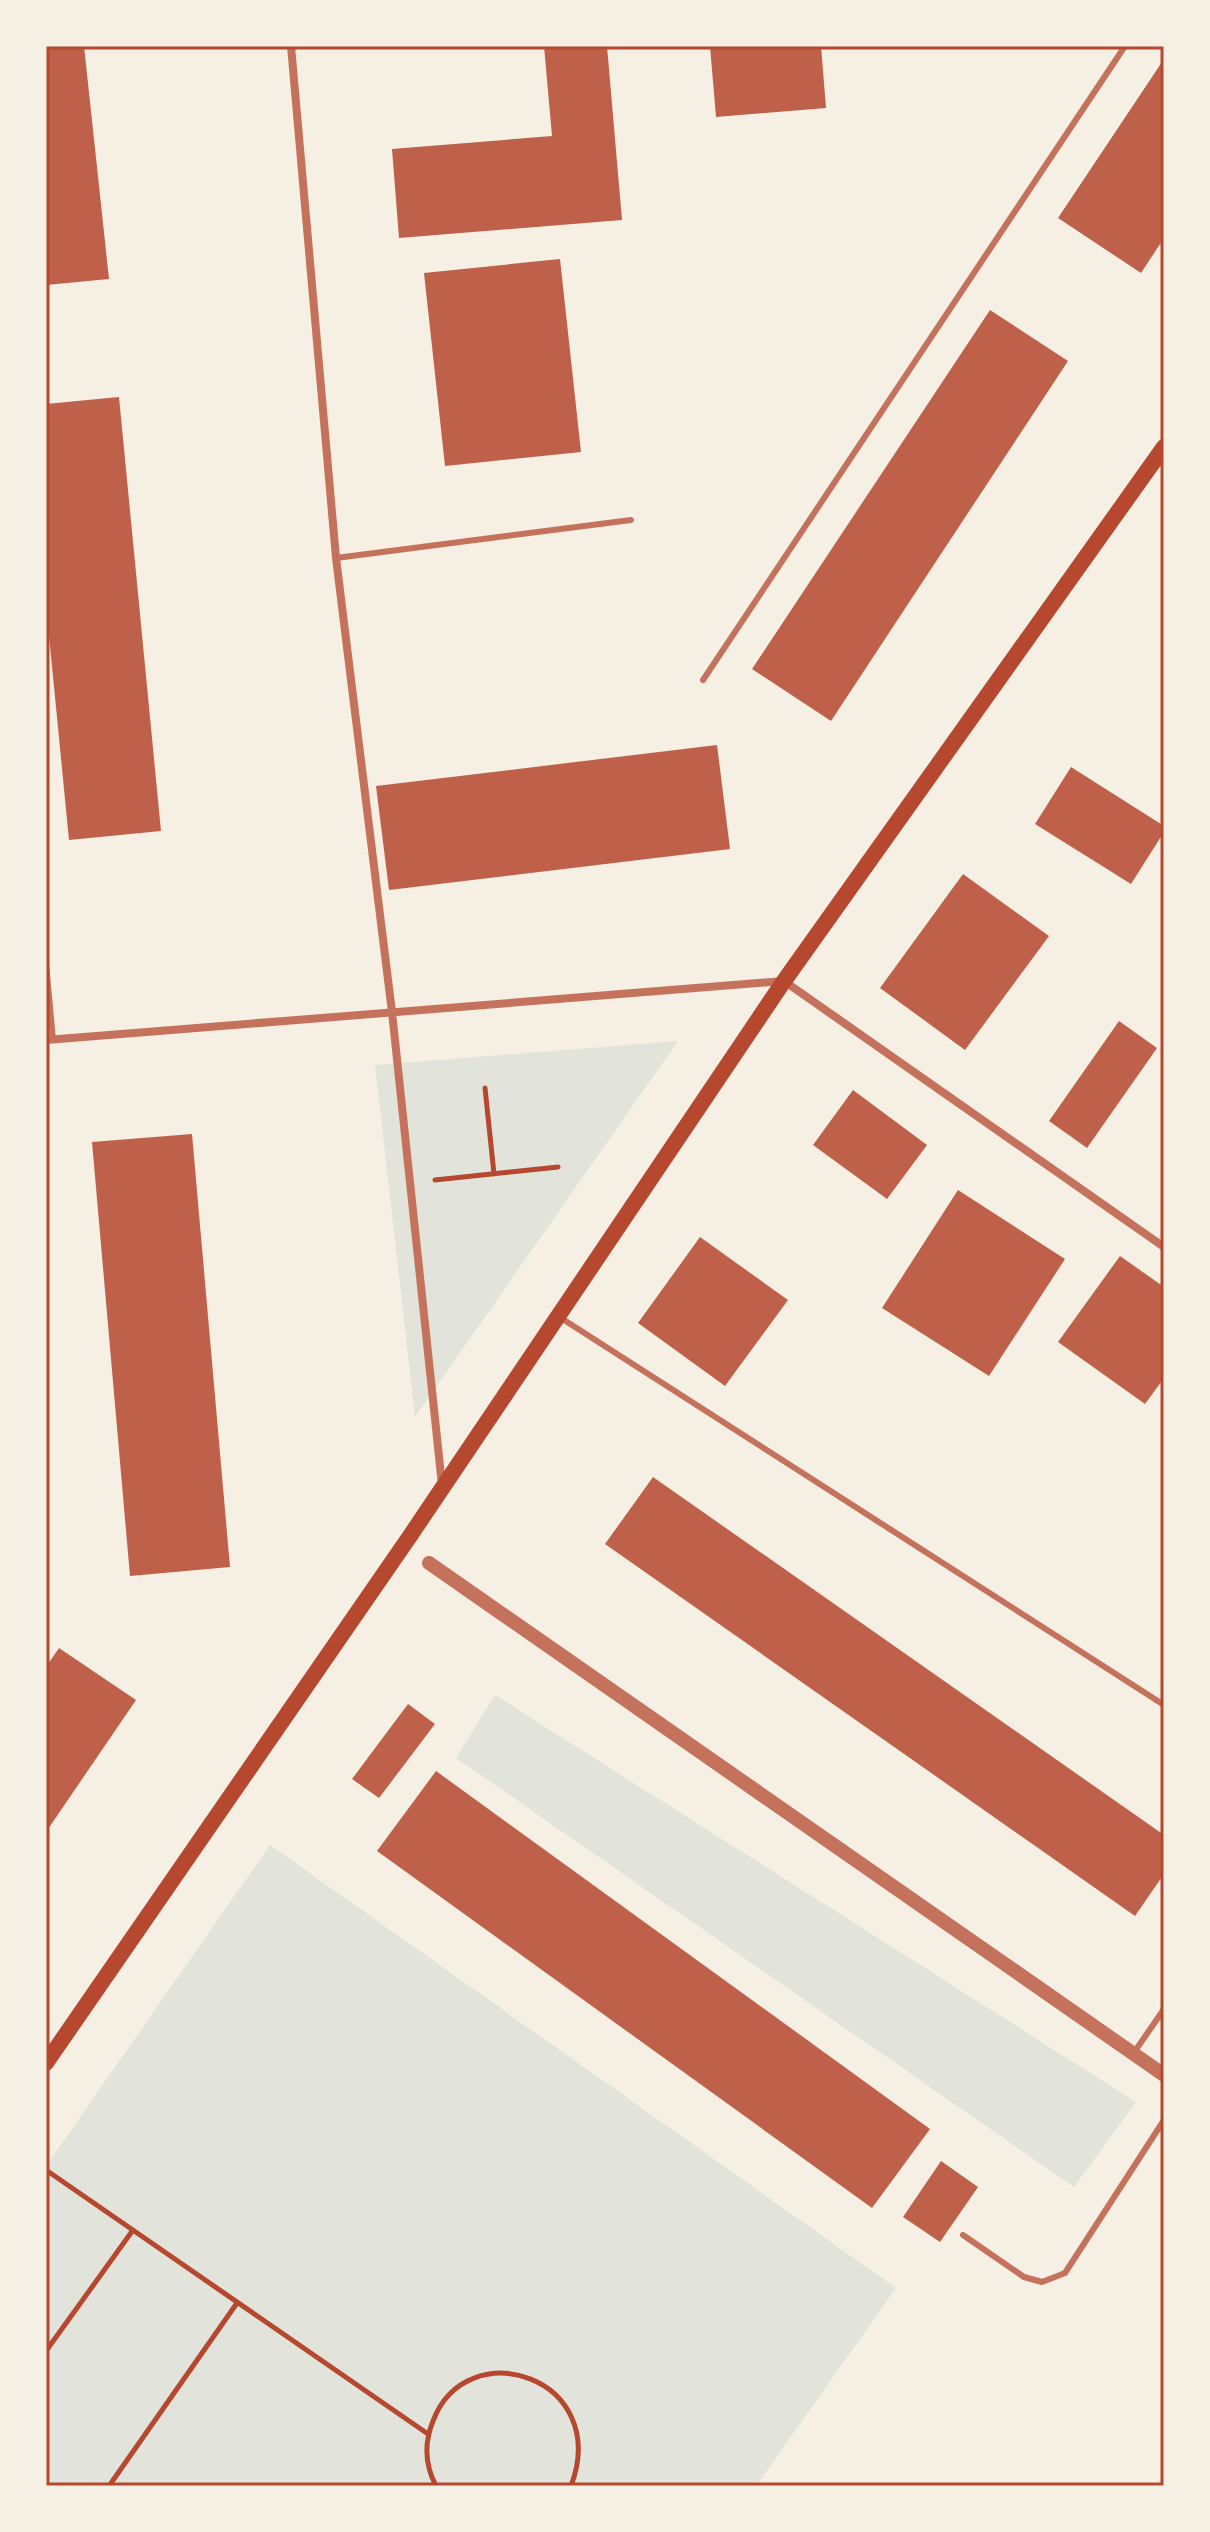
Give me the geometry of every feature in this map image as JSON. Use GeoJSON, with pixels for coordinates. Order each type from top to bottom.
{"type":"FeatureCollection","features":[{"type":"Feature","properties":{"kind":"main road"},"geometry":{"type":"LineString","coordinates":[[46,2063],[442,1487],[784,981],[1164,447]]}},
{"type":"Feature","properties":{"kind":"street"},"geometry":{"type":"LineString","coordinates":[[291,46],[336,558],[392,1012],[442,1487]]}},
{"type":"Feature","properties":{"kind":"street"},"geometry":{"type":"LineString","coordinates":[[50,1040],[784,981],[1164,1247]]}},
{"type":"Feature","properties":{"kind":"street"},"geometry":{"type":"LineString","coordinates":[[429,1563],[1164,2075]]}},
{"type":"Feature","properties":{"kind":"lane"},"geometry":{"type":"LineString","coordinates":[[703,680],[1125,46]]}},
{"type":"Feature","properties":{"kind":"lane"},"geometry":{"type":"LineString","coordinates":[[336,558],[631,520]]}},
{"type":"Feature","properties":{"kind":"lane"},"geometry":{"type":"LineString","coordinates":[[46,964],[50,1040]]}},
{"type":"Feature","properties":{"kind":"lane"},"geometry":{"type":"LineString","coordinates":[[556,1315],[1164,1705]]}},
{"type":"Feature","properties":{"kind":"lane"},"geometry":{"type":"LineString","coordinates":[[1133,2054],[1164,2009]]}},
{"type":"Feature","properties":{"kind":"lane"},"geometry":{"type":"LineString","coordinates":[[963,2235],[1024,2277],[1042,2282],[1065,2273],[1164,2120]]}},
{"type":"Feature","properties":{"kind":"path"},"geometry":{"type":"LineString","coordinates":[[485,1088],[494,1174]]}},
{"type":"Feature","properties":{"kind":"path"},"geometry":{"type":"LineString","coordinates":[[410,1182],[558,1167]]}},
{"type":"Feature","properties":{"kind":"path"},"geometry":{"type":"LineString","coordinates":[[46,2170],[428,2434]]}},
{"type":"Feature","properties":{"kind":"path"},"geometry":{"type":"LineString","coordinates":[[46,2351],[133,2230]]}},
{"type":"Feature","properties":{"kind":"path"},"geometry":{"type":"LineString","coordinates":[[109,2486],[237,2303]]}},
{"type":"Feature","properties":{"kind":"path"},"geometry":{"type":"LineString","coordinates":[[436,2486],[427,2455],[428,2434],[436,2413],[449,2396],[466,2382],[498,2374],[530,2378],[549,2388],[565,2404],[575,2423],[579,2444],[578,2466],[571,2486]]}},
{"type":"Feature","properties":{"kind":"shaded area"},"geometry":{"type":"Polygon","coordinates":[[[678,1041],[415,1417],[375,1065],[678,1041]]]}},
{"type":"Feature","properties":{"kind":"shaded area"},"geometry":{"type":"Polygon","coordinates":[[[495,1695],[1136,2102],[1074,2187],[456,1758],[495,1695]]]}},
{"type":"Feature","properties":{"kind":"shaded area"},"geometry":{"type":"Polygon","coordinates":[[[270,1845],[896,2288],[756,2486],[46,2486],[46,2166],[270,1845]]]}},
{"type":"Feature","properties":{"kind":"building"},"geometry":{"type":"Polygon","coordinates":[[[46,46],[84,46],[109,279],[46,285],[46,46]]]}},
{"type":"Feature","properties":{"kind":"building"},"geometry":{"type":"Polygon","coordinates":[[[544,46],[607,46],[622,220],[399,238],[392,149],[552,136],[544,46]]]}},
{"type":"Feature","properties":{"kind":"building"},"geometry":{"type":"Polygon","coordinates":[[[710,46],[821,46],[826,108],[716,117],[710,46]]]}},
{"type":"Feature","properties":{"kind":"building"},"geometry":{"type":"Polygon","coordinates":[[[1164,59],[1164,238],[1141,273],[1058,218],[1164,59]]]}},
{"type":"Feature","properties":{"kind":"building"},"geometry":{"type":"Polygon","coordinates":[[[560,259],[581,452],[445,466],[424,273],[560,259]]]}},
{"type":"Feature","properties":{"kind":"building"},"geometry":{"type":"Polygon","coordinates":[[[990,310],[1068,361],[831,721],[752,669],[990,310]]]}},
{"type":"Feature","properties":{"kind":"building"},"geometry":{"type":"Polygon","coordinates":[[[119,397],[161,831],[69,840],[46,605],[46,404],[119,397]]]}},
{"type":"Feature","properties":{"kind":"building"},"geometry":{"type":"Polygon","coordinates":[[[717,745],[730,849],[389,890],[376,786],[717,745]]]}},
{"type":"Feature","properties":{"kind":"building"},"geometry":{"type":"Polygon","coordinates":[[[1071,767],[1164,826],[1164,832],[1131,884],[1035,824],[1071,767]]]}},
{"type":"Feature","properties":{"kind":"building"},"geometry":{"type":"Polygon","coordinates":[[[963,874],[1049,936],[965,1050],[880,988],[963,874]]]}},
{"type":"Feature","properties":{"kind":"building"},"geometry":{"type":"Polygon","coordinates":[[[1119,1021],[1157,1048],[1087,1148],[1049,1121],[1119,1021]]]}},
{"type":"Feature","properties":{"kind":"building"},"geometry":{"type":"Polygon","coordinates":[[[853,1090],[927,1145],[887,1199],[813,1145],[853,1090]]]}},
{"type":"Feature","properties":{"kind":"building"},"geometry":{"type":"Polygon","coordinates":[[[192,1134],[230,1567],[130,1576],[92,1142],[192,1134]]]}},
{"type":"Feature","properties":{"kind":"building"},"geometry":{"type":"Polygon","coordinates":[[[958,1190],[1065,1259],[989,1376],[882,1308],[958,1190]]]}},
{"type":"Feature","properties":{"kind":"building"},"geometry":{"type":"Polygon","coordinates":[[[700,1237],[788,1300],[725,1386],[638,1323],[700,1237]]]}},
{"type":"Feature","properties":{"kind":"building"},"geometry":{"type":"Polygon","coordinates":[[[1120,1256],[1164,1287],[1164,1378],[1145,1404],[1058,1342],[1120,1256]]]}},
{"type":"Feature","properties":{"kind":"building"},"geometry":{"type":"Polygon","coordinates":[[[653,1477],[1164,1835],[1164,1874],[1135,1916],[605,1544],[653,1477]]]}},
{"type":"Feature","properties":{"kind":"building"},"geometry":{"type":"Polygon","coordinates":[[[59,1648],[136,1700],[46,1832],[46,1667],[59,1648]]]}},
{"type":"Feature","properties":{"kind":"building"},"geometry":{"type":"Polygon","coordinates":[[[408,1704],[435,1724],[379,1798],[352,1779],[408,1704]]]}},
{"type":"Feature","properties":{"kind":"building"},"geometry":{"type":"Polygon","coordinates":[[[436,1771],[930,2129],[872,2208],[377,1851],[436,1771]]]}},
{"type":"Feature","properties":{"kind":"building"},"geometry":{"type":"Polygon","coordinates":[[[941,2161],[978,2187],[940,2242],[903,2217],[941,2161]]]}}]}
